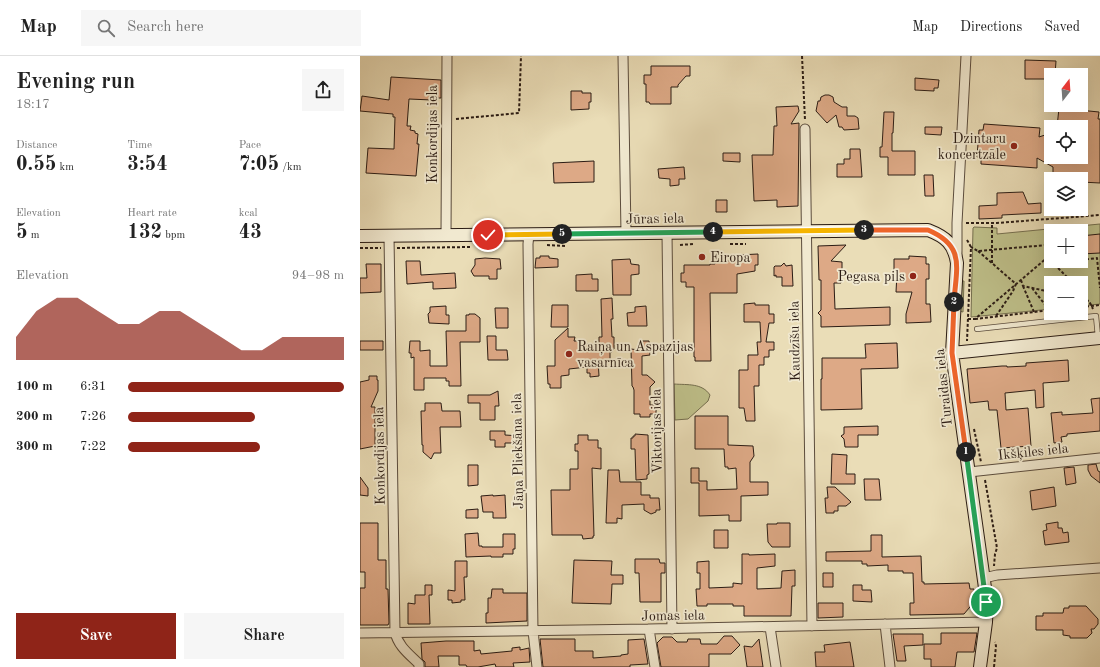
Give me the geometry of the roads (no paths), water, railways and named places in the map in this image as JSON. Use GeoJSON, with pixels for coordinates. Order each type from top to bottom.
{"type":"FeatureCollection","features":[{"type":"Feature","properties":{"kind":"street","name":"Konkordijas iela"},"geometry":{"type":"LineString","coordinates":[[446,235],[447,56]]}},
{"type":"Feature","properties":{"kind":"street"},"geometry":{"type":"LineString","coordinates":[[623,56],[626,233]]}},
{"type":"Feature","properties":{"kind":"street","name":"Turaidas iela"},"geometry":{"type":"LineString","coordinates":[[966,56],[952,353],[969,472],[989,577],[986,602],[986,622],[980,667]]}},
{"type":"Feature","properties":{"kind":"street","name":"Kaudzīšu iela"},"geometry":{"type":"LineString","coordinates":[[805,129],[812,626]]}},
{"type":"Feature","properties":{"kind":"street","name":"Jūras iela"},"geometry":{"type":"LineString","coordinates":[[360,236],[928,230],[938,234],[948,241],[955,251],[957,263]]}},
{"type":"Feature","properties":{"kind":"street","name":"Viktorijas iela"},"geometry":{"type":"LineString","coordinates":[[667,233],[672,628]]}},
{"type":"Feature","properties":{"kind":"street","name":"Jāņa Pliekšāna iela"},"geometry":{"type":"LineString","coordinates":[[529,234],[533,631],[537,667]]}},
{"type":"Feature","properties":{"kind":"street","name":"Konkordijas iela"},"geometry":{"type":"LineString","coordinates":[[389,236],[395,632],[400,645],[419,664],[419,667]]}},
{"type":"Feature","properties":{"kind":"street"},"geometry":{"type":"LineString","coordinates":[[952,353],[1099,338]]}},
{"type":"Feature","properties":{"kind":"street","name":"Ikšķiles iela"},"geometry":{"type":"LineString","coordinates":[[969,472],[1100,458]]}},
{"type":"Feature","properties":{"kind":"street"},"geometry":{"type":"LineString","coordinates":[[989,577],[1100,568]]}},
{"type":"Feature","properties":{"kind":"street","name":"Jomas iela"},"geometry":{"type":"LineString","coordinates":[[360,633],[770,627],[986,622]]}},
{"type":"Feature","properties":{"kind":"street"},"geometry":{"type":"LineString","coordinates":[[885,624],[890,667]]}},
{"type":"Feature","properties":{"kind":"street"},"geometry":{"type":"LineString","coordinates":[[770,627],[776,667]]}},
{"type":"Feature","properties":{"kind":"street"},"geometry":{"type":"LineString","coordinates":[[649,629],[655,665]]}},
{"type":"Feature","properties":{"kind":"lane"},"geometry":{"type":"LineString","coordinates":[[977,329],[1096,316],[1099,338]]}},
{"type":"Feature","properties":{"kind":"place","name":"Dzintaru koncertzāle"},"geometry":{"type":"Point","coordinates":[1014,146]}},
{"type":"Feature","properties":{"kind":"place","name":"Eiropa"},"geometry":{"type":"Point","coordinates":[702,257]}},
{"type":"Feature","properties":{"kind":"place","name":"Pegasa pils"},"geometry":{"type":"Point","coordinates":[913,276]}},
{"type":"Feature","properties":{"kind":"place","name":"Raiņa un Aspazijas vasarnīca"},"geometry":{"type":"Point","coordinates":[569,354]}}]}
